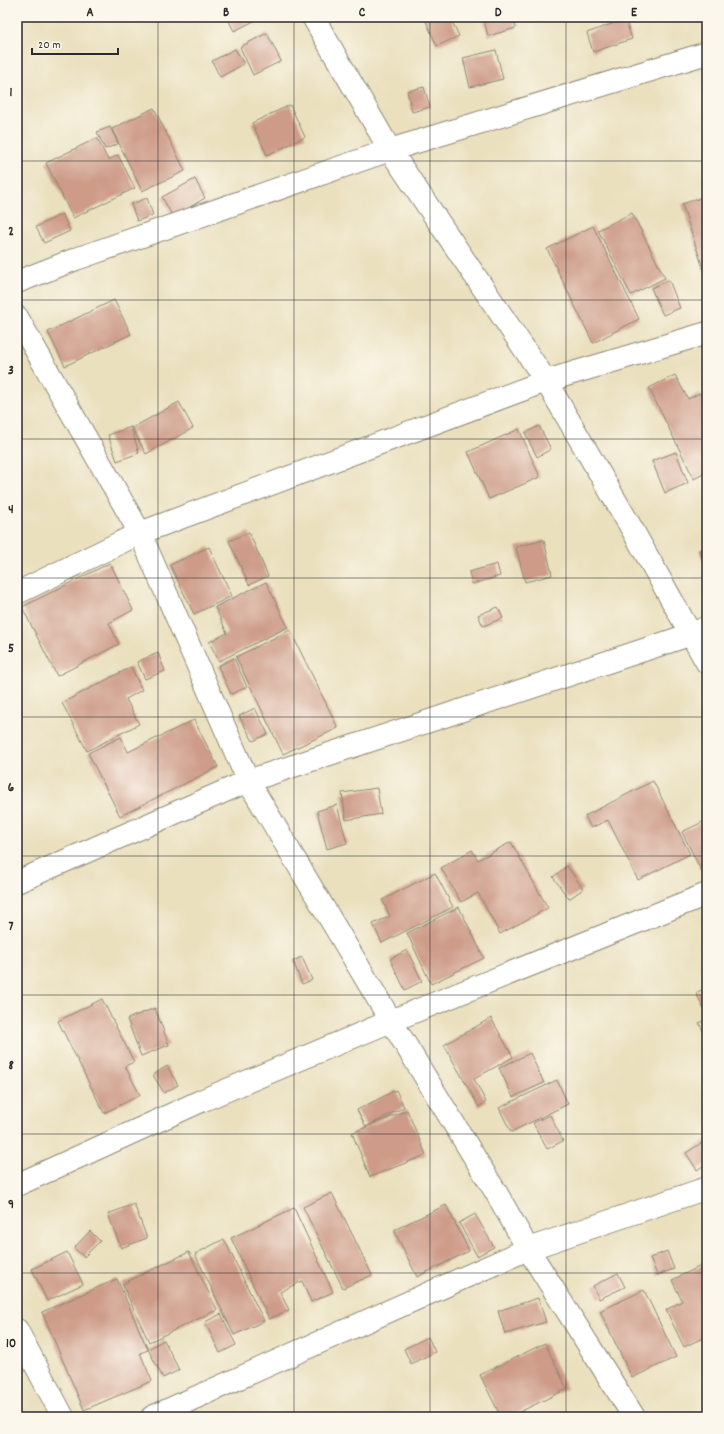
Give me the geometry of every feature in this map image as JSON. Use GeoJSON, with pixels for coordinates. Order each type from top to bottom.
{"type":"FeatureCollection","features":[{"type":"Feature","properties":{"kind":"street"},"geometry":{"type":"LineString","coordinates":[[314,17],[390,150],[546,381],[699,631],[707,663]]}},
{"type":"Feature","properties":{"kind":"street"},"geometry":{"type":"LineString","coordinates":[[17,282],[76,259],[390,150],[707,53]]}},
{"type":"Feature","properties":{"kind":"street"},"geometry":{"type":"LineString","coordinates":[[17,317],[140,534],[248,781],[390,1021],[493,1188],[528,1249],[634,1417]]}},
{"type":"Feature","properties":{"kind":"street"},"geometry":{"type":"LineString","coordinates":[[17,593],[140,534],[546,381],[707,332]]}},
{"type":"Feature","properties":{"kind":"street"},"geometry":{"type":"LineString","coordinates":[[17,882],[248,781],[699,631]]}},
{"type":"Feature","properties":{"kind":"street"},"geometry":{"type":"LineString","coordinates":[[17,1185],[201,1101],[390,1021],[707,894]]}},
{"type":"Feature","properties":{"kind":"street"},"geometry":{"type":"LineString","coordinates":[[152,1417],[528,1249],[707,1188]]}},
{"type":"Feature","properties":{"kind":"street"},"geometry":{"type":"LineString","coordinates":[[17,1330],[63,1417]]}},
{"type":"Feature","properties":{"kind":"building"},"geometry":{"type":"Polygon","coordinates":[[[227,17],[262,17],[234,31],[227,17]]]}},
{"type":"Feature","properties":{"kind":"building"},"geometry":{"type":"Polygon","coordinates":[[[424,17],[450,17],[459,36],[437,46],[424,17]]]}},
{"type":"Feature","properties":{"kind":"building"},"geometry":{"type":"Polygon","coordinates":[[[483,17],[513,17],[516,28],[488,36],[483,17]]]}},
{"type":"Feature","properties":{"kind":"building"},"geometry":{"type":"Polygon","coordinates":[[[625,19],[632,39],[593,52],[587,33],[625,19]]]}},
{"type":"Feature","properties":{"kind":"building"},"geometry":{"type":"Polygon","coordinates":[[[267,33],[281,61],[253,75],[240,47],[267,33]]]}},
{"type":"Feature","properties":{"kind":"building"},"geometry":{"type":"Polygon","coordinates":[[[235,49],[244,64],[220,77],[212,61],[235,49]]]}},
{"type":"Feature","properties":{"kind":"building"},"geometry":{"type":"Polygon","coordinates":[[[496,50],[503,79],[470,87],[463,58],[496,50]]]}},
{"type":"Feature","properties":{"kind":"building"},"geometry":{"type":"Polygon","coordinates":[[[424,87],[430,107],[412,112],[407,91],[424,87]]]}},
{"type":"Feature","properties":{"kind":"building"},"geometry":{"type":"Polygon","coordinates":[[[290,105],[305,137],[267,155],[252,123],[290,105]]]}},
{"type":"Feature","properties":{"kind":"building"},"geometry":{"type":"Polygon","coordinates":[[[154,108],[185,171],[142,191],[112,129],[154,108]]]}},
{"type":"Feature","properties":{"kind":"building"},"geometry":{"type":"Polygon","coordinates":[[[110,127],[118,144],[105,149],[97,132],[110,127]]]}},
{"type":"Feature","properties":{"kind":"building"},"geometry":{"type":"Polygon","coordinates":[[[97,138],[108,160],[118,155],[135,188],[73,218],[46,163],[97,138]]]}},
{"type":"Feature","properties":{"kind":"building"},"geometry":{"type":"Polygon","coordinates":[[[195,179],[205,198],[173,217],[162,197],[195,179]]]}},
{"type":"Feature","properties":{"kind":"building"},"geometry":{"type":"Polygon","coordinates":[[[707,196],[707,273],[705,274],[682,204],[707,196]]]}},
{"type":"Feature","properties":{"kind":"building"},"geometry":{"type":"Polygon","coordinates":[[[147,198],[153,215],[137,221],[131,204],[147,198]]]}},
{"type":"Feature","properties":{"kind":"building"},"geometry":{"type":"Polygon","coordinates":[[[632,213],[665,278],[631,295],[598,230],[632,213]]]}},
{"type":"Feature","properties":{"kind":"building"},"geometry":{"type":"Polygon","coordinates":[[[62,214],[70,231],[44,243],[36,227],[62,214]]]}},
{"type":"Feature","properties":{"kind":"building"},"geometry":{"type":"Polygon","coordinates":[[[593,226],[639,319],[593,343],[547,249],[593,226]]]}},
{"type":"Feature","properties":{"kind":"building"},"geometry":{"type":"Polygon","coordinates":[[[669,280],[680,308],[663,315],[651,288],[669,280]]]}},
{"type":"Feature","properties":{"kind":"building"},"geometry":{"type":"Polygon","coordinates":[[[114,300],[131,334],[65,366],[48,332],[114,300]]]}},
{"type":"Feature","properties":{"kind":"building"},"geometry":{"type":"Polygon","coordinates":[[[675,375],[688,399],[700,393],[707,408],[707,472],[694,479],[649,388],[675,375]]]}},
{"type":"Feature","properties":{"kind":"building"},"geometry":{"type":"Polygon","coordinates":[[[179,402],[193,428],[146,454],[132,428],[179,402]]]}},
{"type":"Feature","properties":{"kind":"building"},"geometry":{"type":"Polygon","coordinates":[[[539,426],[551,449],[537,457],[525,433],[539,426]]]}},
{"type":"Feature","properties":{"kind":"building"},"geometry":{"type":"Polygon","coordinates":[[[131,427],[139,453],[117,461],[108,435],[131,427]]]}},
{"type":"Feature","properties":{"kind":"building"},"geometry":{"type":"Polygon","coordinates":[[[519,429],[540,477],[489,499],[468,452],[519,429]]]}},
{"type":"Feature","properties":{"kind":"building"},"geometry":{"type":"Polygon","coordinates":[[[676,452],[688,483],[665,493],[652,461],[676,452]]]}},
{"type":"Feature","properties":{"kind":"building"},"geometry":{"type":"Polygon","coordinates":[[[249,532],[268,576],[249,585],[229,541],[249,532]]]}},
{"type":"Feature","properties":{"kind":"building"},"geometry":{"type":"Polygon","coordinates":[[[544,540],[552,575],[525,582],[516,547],[544,540]]]}},
{"type":"Feature","properties":{"kind":"building"},"geometry":{"type":"Polygon","coordinates":[[[209,547],[232,596],[194,614],[170,565],[209,547]]]}},
{"type":"Feature","properties":{"kind":"building"},"geometry":{"type":"Polygon","coordinates":[[[707,547],[707,571],[699,550],[707,547]]]}},
{"type":"Feature","properties":{"kind":"building"},"geometry":{"type":"Polygon","coordinates":[[[110,563],[133,610],[109,623],[119,644],[57,676],[22,607],[110,563]]]}},
{"type":"Feature","properties":{"kind":"building"},"geometry":{"type":"Polygon","coordinates":[[[497,564],[500,576],[472,584],[469,572],[497,564]]]}},
{"type":"Feature","properties":{"kind":"building"},"geometry":{"type":"Polygon","coordinates":[[[266,582],[288,627],[219,661],[209,642],[227,633],[215,607],[266,582]]]}},
{"type":"Feature","properties":{"kind":"building"},"geometry":{"type":"Polygon","coordinates":[[[498,607],[503,618],[483,626],[478,615],[498,607]]]}},
{"type":"Feature","properties":{"kind":"building"},"geometry":{"type":"Polygon","coordinates":[[[290,630],[338,728],[283,754],[236,657],[290,630]]]}},
{"type":"Feature","properties":{"kind":"building"},"geometry":{"type":"Polygon","coordinates":[[[158,653],[165,671],[145,679],[137,662],[158,653]]]}},
{"type":"Feature","properties":{"kind":"building"},"geometry":{"type":"Polygon","coordinates":[[[234,658],[247,687],[231,694],[218,666],[234,658]]]}},
{"type":"Feature","properties":{"kind":"building"},"geometry":{"type":"Polygon","coordinates":[[[131,667],[142,690],[126,699],[139,724],[87,751],[62,703],[131,667]]]}},
{"type":"Feature","properties":{"kind":"building"},"geometry":{"type":"Polygon","coordinates":[[[255,708],[268,734],[253,741],[239,716],[255,708]]]}},
{"type":"Feature","properties":{"kind":"building"},"geometry":{"type":"Polygon","coordinates":[[[194,720],[218,767],[120,816],[88,753],[121,737],[128,752],[194,720]]]}},
{"type":"Feature","properties":{"kind":"building"},"geometry":{"type":"Polygon","coordinates":[[[653,781],[690,854],[638,880],[608,820],[591,828],[585,816],[653,781]]]}},
{"type":"Feature","properties":{"kind":"building"},"geometry":{"type":"Polygon","coordinates":[[[377,788],[381,814],[346,820],[342,793],[377,788]]]}},
{"type":"Feature","properties":{"kind":"building"},"geometry":{"type":"Polygon","coordinates":[[[337,805],[347,843],[327,849],[317,811],[337,805]]]}},
{"type":"Feature","properties":{"kind":"building"},"geometry":{"type":"Polygon","coordinates":[[[707,820],[707,877],[705,878],[682,832],[707,820]]]}},
{"type":"Feature","properties":{"kind":"building"},"geometry":{"type":"Polygon","coordinates":[[[511,842],[548,908],[500,934],[478,893],[461,902],[441,868],[472,850],[478,860],[511,842]]]}},
{"type":"Feature","properties":{"kind":"building"},"geometry":{"type":"Polygon","coordinates":[[[567,866],[583,889],[569,899],[553,877],[567,866]]]}},
{"type":"Feature","properties":{"kind":"building"},"geometry":{"type":"Polygon","coordinates":[[[435,873],[453,907],[382,943],[373,924],[390,916],[382,900],[435,873]]]}},
{"type":"Feature","properties":{"kind":"building"},"geometry":{"type":"Polygon","coordinates":[[[459,907],[484,958],[431,984],[407,933],[459,907]]]}},
{"type":"Feature","properties":{"kind":"building"},"geometry":{"type":"Polygon","coordinates":[[[407,950],[422,981],[405,990],[390,959],[407,950]]]}},
{"type":"Feature","properties":{"kind":"building"},"geometry":{"type":"Polygon","coordinates":[[[302,957],[312,980],[302,984],[293,961],[302,957]]]}},
{"type":"Feature","properties":{"kind":"building"},"geometry":{"type":"Polygon","coordinates":[[[707,987],[707,1016],[696,993],[707,987]]]}},
{"type":"Feature","properties":{"kind":"building"},"geometry":{"type":"Polygon","coordinates":[[[102,999],[134,1062],[125,1066],[140,1095],[104,1113],[58,1021],[102,999]]]}},
{"type":"Feature","properties":{"kind":"building"},"geometry":{"type":"Polygon","coordinates":[[[155,1008],[169,1045],[141,1056],[127,1019],[155,1008]]]}},
{"type":"Feature","properties":{"kind":"building"},"geometry":{"type":"Polygon","coordinates":[[[491,1018],[513,1057],[474,1079],[486,1102],[479,1107],[444,1045],[491,1018]]]}},
{"type":"Feature","properties":{"kind":"building"},"geometry":{"type":"Polygon","coordinates":[[[707,1019],[707,1038],[699,1023],[707,1019]]]}},
{"type":"Feature","properties":{"kind":"building"},"geometry":{"type":"Polygon","coordinates":[[[530,1053],[544,1083],[513,1097],[499,1068],[530,1053]]]}},
{"type":"Feature","properties":{"kind":"building"},"geometry":{"type":"Polygon","coordinates":[[[167,1066],[178,1085],[164,1093],[153,1075],[167,1066]]]}},
{"type":"Feature","properties":{"kind":"building"},"geometry":{"type":"Polygon","coordinates":[[[557,1080],[568,1104],[511,1132],[499,1108],[557,1080]]]}},
{"type":"Feature","properties":{"kind":"building"},"geometry":{"type":"Polygon","coordinates":[[[396,1090],[404,1107],[366,1127],[357,1110],[396,1090]]]}},
{"type":"Feature","properties":{"kind":"building"},"geometry":{"type":"Polygon","coordinates":[[[407,1110],[426,1155],[370,1177],[352,1133],[407,1110]]]}},
{"type":"Feature","properties":{"kind":"building"},"geometry":{"type":"Polygon","coordinates":[[[550,1115],[563,1141],[547,1149],[533,1123],[550,1115]]]}},
{"type":"Feature","properties":{"kind":"building"},"geometry":{"type":"Polygon","coordinates":[[[706,1140],[707,1163],[697,1170],[686,1153],[706,1140]]]}},
{"type":"Feature","properties":{"kind":"building"},"geometry":{"type":"Polygon","coordinates":[[[332,1193],[372,1275],[343,1288],[303,1207],[332,1193]]]}},
{"type":"Feature","properties":{"kind":"building"},"geometry":{"type":"Polygon","coordinates":[[[134,1204],[147,1238],[121,1248],[108,1214],[134,1204]]]}},
{"type":"Feature","properties":{"kind":"building"},"geometry":{"type":"Polygon","coordinates":[[[446,1205],[469,1251],[417,1277],[394,1230],[446,1205]]]}},
{"type":"Feature","properties":{"kind":"building"},"geometry":{"type":"Polygon","coordinates":[[[294,1208],[333,1292],[311,1302],[302,1281],[280,1292],[289,1310],[269,1319],[231,1238],[294,1208]]]}},
{"type":"Feature","properties":{"kind":"building"},"geometry":{"type":"Polygon","coordinates":[[[475,1214],[494,1247],[477,1256],[459,1223],[475,1214]]]}},
{"type":"Feature","properties":{"kind":"building"},"geometry":{"type":"Polygon","coordinates":[[[90,1231],[100,1241],[84,1257],[74,1248],[90,1231]]]}},
{"type":"Feature","properties":{"kind":"building"},"geometry":{"type":"Polygon","coordinates":[[[224,1239],[264,1321],[234,1335],[195,1254],[224,1239]]]}},
{"type":"Feature","properties":{"kind":"building"},"geometry":{"type":"Polygon","coordinates":[[[667,1251],[674,1269],[657,1275],[650,1258],[667,1251]]]}},
{"type":"Feature","properties":{"kind":"building"},"geometry":{"type":"Polygon","coordinates":[[[67,1252],[83,1284],[47,1301],[32,1269],[67,1252]]]}},
{"type":"Feature","properties":{"kind":"building"},"geometry":{"type":"Polygon","coordinates":[[[189,1252],[217,1310],[149,1342],[122,1284],[189,1252]]]}},
{"type":"Feature","properties":{"kind":"building"},"geometry":{"type":"Polygon","coordinates":[[[707,1263],[707,1336],[684,1347],[666,1310],[682,1301],[672,1280],[707,1263]]]}},
{"type":"Feature","properties":{"kind":"building"},"geometry":{"type":"Polygon","coordinates":[[[618,1273],[625,1287],[599,1299],[593,1286],[618,1273]]]}},
{"type":"Feature","properties":{"kind":"building"},"geometry":{"type":"Polygon","coordinates":[[[117,1279],[148,1350],[140,1353],[152,1381],[84,1410],[42,1312],[117,1279]]]}},
{"type":"Feature","properties":{"kind":"building"},"geometry":{"type":"Polygon","coordinates":[[[644,1290],[676,1357],[632,1378],[600,1311],[644,1290]]]}},
{"type":"Feature","properties":{"kind":"building"},"geometry":{"type":"Polygon","coordinates":[[[538,1298],[546,1322],[505,1334],[498,1311],[538,1298]]]}},
{"type":"Feature","properties":{"kind":"building"},"geometry":{"type":"Polygon","coordinates":[[[221,1314],[236,1345],[220,1353],[205,1322],[221,1314]]]}},
{"type":"Feature","properties":{"kind":"building"},"geometry":{"type":"Polygon","coordinates":[[[428,1337],[435,1352],[411,1364],[404,1349],[428,1337]]]}},
{"type":"Feature","properties":{"kind":"building"},"geometry":{"type":"Polygon","coordinates":[[[164,1340],[179,1370],[163,1378],[148,1349],[164,1340]]]}},
{"type":"Feature","properties":{"kind":"building"},"geometry":{"type":"Polygon","coordinates":[[[545,1343],[567,1389],[509,1417],[501,1417],[480,1375],[545,1343]]]}}]}
